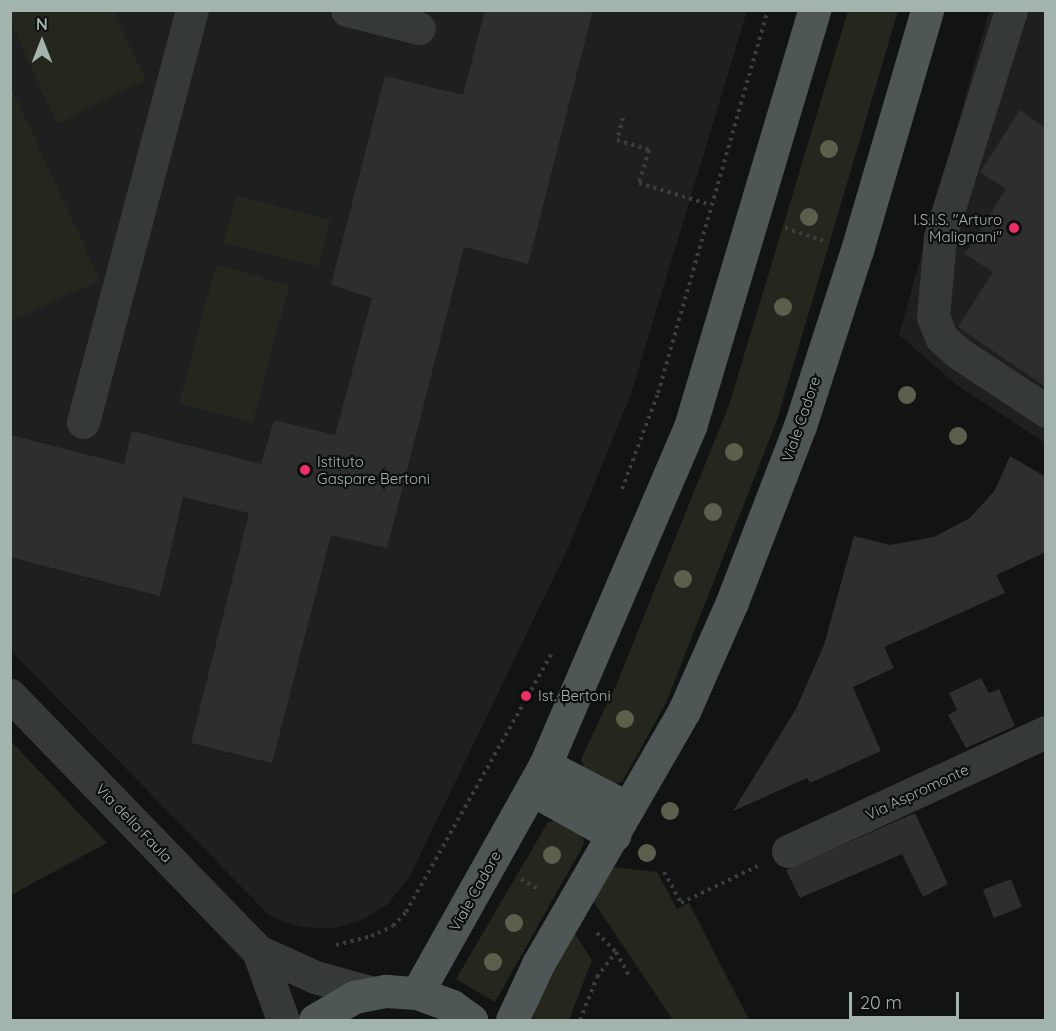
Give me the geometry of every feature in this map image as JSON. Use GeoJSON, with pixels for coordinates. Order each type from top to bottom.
{"type":"FeatureCollection","features":[{"type":"Feature","properties":{"kind":"main road","name":"Viale Cadore"},"geometry":{"type":"LineString","coordinates":[[417,993],[539,777],[690,427],[814,10]]}},
{"type":"Feature","properties":{"kind":"main road","name":"Viale Cadore"},"geometry":{"type":"LineString","coordinates":[[512,1020],[538,964],[684,711],[800,426],[857,250],[927,10]]}},
{"type":"Feature","properties":{"kind":"main road"},"geometry":{"type":"LineString","coordinates":[[539,777],[621,821]]}},
{"type":"Feature","properties":{"kind":"main road"},"geometry":{"type":"LineString","coordinates":[[315,1020],[337,1005],[373,993],[417,993],[452,1006],[471,1020]]}},
{"type":"Feature","properties":{"kind":"street"},"geometry":{"type":"LineString","coordinates":[[83,422],[192,10]]}},
{"type":"Feature","properties":{"kind":"street"},"geometry":{"type":"LineString","coordinates":[[347,10],[419,28]]}},
{"type":"Feature","properties":{"kind":"street"},"geometry":{"type":"LineString","coordinates":[[1011,10],[940,237],[933,317],[941,337],[957,352],[1046,411]]}},
{"type":"Feature","properties":{"kind":"street","name":"Via della Faula"},"geometry":{"type":"LineString","coordinates":[[10,695],[258,951],[271,978],[283,1020]]}},
{"type":"Feature","properties":{"kind":"street","name":"Via Aspromonte"},"geometry":{"type":"LineString","coordinates":[[788,851],[1046,732]]}},
{"type":"Feature","properties":{"kind":"street","name":"Via della Faula"},"geometry":{"type":"LineString","coordinates":[[258,951],[315,977],[373,993]]}},
{"type":"Feature","properties":{"kind":"path"},"geometry":{"type":"LineString","coordinates":[[619,496],[657,393],[768,10]]}},
{"type":"Feature","properties":{"kind":"path"},"geometry":{"type":"LineString","coordinates":[[623,118],[617,140],[650,150],[639,183],[711,205]]}},
{"type":"Feature","properties":{"kind":"path"},"geometry":{"type":"LineString","coordinates":[[783,227],[830,242]]}},
{"type":"Feature","properties":{"kind":"path"},"geometry":{"type":"LineString","coordinates":[[330,945],[371,936],[393,926],[406,912],[556,645]]}},
{"type":"Feature","properties":{"kind":"path"},"geometry":{"type":"LineString","coordinates":[[664,872],[681,903],[788,851]]}},
{"type":"Feature","properties":{"kind":"path"},"geometry":{"type":"LineString","coordinates":[[516,876],[544,892]]}},
{"type":"Feature","properties":{"kind":"path"},"geometry":{"type":"LineString","coordinates":[[580,1020],[597,977],[616,952],[630,977]]}},
{"type":"Feature","properties":{"kind":"shaded area","name":"Istituto Gaspare Bertoni"},"geometry":{"type":"Polygon","coordinates":[[[10,11],[747,11],[631,394],[569,546],[410,876],[388,904],[361,921],[330,929],[295,926],[269,915],[11,651],[10,11]]]}},
{"type":"Feature","properties":{"kind":"shaded area"},"geometry":{"type":"Polygon","coordinates":[[[10,11],[113,11],[146,80],[57,124],[11,22],[10,11]]]}},
{"type":"Feature","properties":{"kind":"shaded area"},"geometry":{"type":"Polygon","coordinates":[[[848,11],[898,11],[777,420],[666,703],[622,782],[605,786],[588,777],[581,759],[617,683],[729,405],[848,11]]]}},
{"type":"Feature","properties":{"kind":"shaded area"},"geometry":{"type":"Polygon","coordinates":[[[989,11],[1045,11],[1045,443],[957,385],[899,335],[989,11]]]}},
{"type":"Feature","properties":{"kind":"shaded area"},"geometry":{"type":"Polygon","coordinates":[[[10,85],[100,280],[11,321],[10,321],[10,85]]]}},
{"type":"Feature","properties":{"kind":"shaded area"},"geometry":{"type":"Polygon","coordinates":[[[236,195],[331,220],[318,268],[223,242],[236,195]]]}},
{"type":"Feature","properties":{"kind":"shaded area"},"geometry":{"type":"Polygon","coordinates":[[[216,265],[289,285],[252,423],[179,403],[216,265]]]}},
{"type":"Feature","properties":{"kind":"shaded area"},"geometry":{"type":"Polygon","coordinates":[[[11,741],[107,843],[10,895],[11,741]]]}},
{"type":"Feature","properties":{"kind":"shaded area"},"geometry":{"type":"Polygon","coordinates":[[[568,819],[582,828],[584,844],[495,1002],[456,979],[548,822],[568,819]]]}},
{"type":"Feature","properties":{"kind":"shaded area"},"geometry":{"type":"Polygon","coordinates":[[[613,867],[657,872],[677,909],[689,903],[749,1020],[673,1020],[589,895],[613,867]]]}},
{"type":"Feature","properties":{"kind":"shaded area"},"geometry":{"type":"Polygon","coordinates":[[[573,931],[592,960],[569,1020],[533,1020],[538,997],[573,931]]]}},
{"type":"Feature","properties":{"kind":"building"},"geometry":{"type":"Polygon","coordinates":[[[485,10],[593,10],[528,264],[464,247],[387,548],[331,535],[272,763],[191,743],[249,513],[183,497],[160,596],[10,557],[10,435],[124,464],[132,431],[261,464],[274,420],[335,435],[372,298],[331,285],[385,76],[463,95],[485,10]]]}},
{"type":"Feature","properties":{"kind":"building","name":"I.S.I.S. \"Arturo Malignani\""},"geometry":{"type":"Polygon","coordinates":[[[1020,110],[1046,128],[1046,387],[958,327],[993,272],[965,254],[1006,189],[980,172],[1020,110]]]}},
{"type":"Feature","properties":{"kind":"building"},"geometry":{"type":"Polygon","coordinates":[[[1010,456],[1046,477],[1046,552],[996,575],[1005,593],[884,647],[894,668],[853,687],[881,751],[810,783],[807,778],[733,811],[796,709],[824,645],[854,536],[890,545],[934,537],[970,518],[995,490],[1010,456]]]}},
{"type":"Feature","properties":{"kind":"building"},"geometry":{"type":"Polygon","coordinates":[[[981,678],[989,693],[999,689],[1015,726],[966,748],[948,715],[957,710],[949,693],[981,678]]]}},
{"type":"Feature","properties":{"kind":"building"},"geometry":{"type":"Polygon","coordinates":[[[915,813],[948,884],[923,897],[902,854],[800,898],[786,870],[915,813]]]}},
{"type":"Feature","properties":{"kind":"building"},"geometry":{"type":"Polygon","coordinates":[[[1011,879],[1022,907],[994,918],[983,890],[1011,879]]]}},
{"type":"Feature","properties":{"kind":"place","name":"I.S.I.S. \"Arturo Malignani\""},"geometry":{"type":"Point","coordinates":[1014,228]}},
{"type":"Feature","properties":{"kind":"place","name":"Istituto Gaspare Bertoni"},"geometry":{"type":"Point","coordinates":[305,470]}},
{"type":"Feature","properties":{"kind":"place","name":"Ist. Bertoni"},"geometry":{"type":"Point","coordinates":[526,696]}}]}
